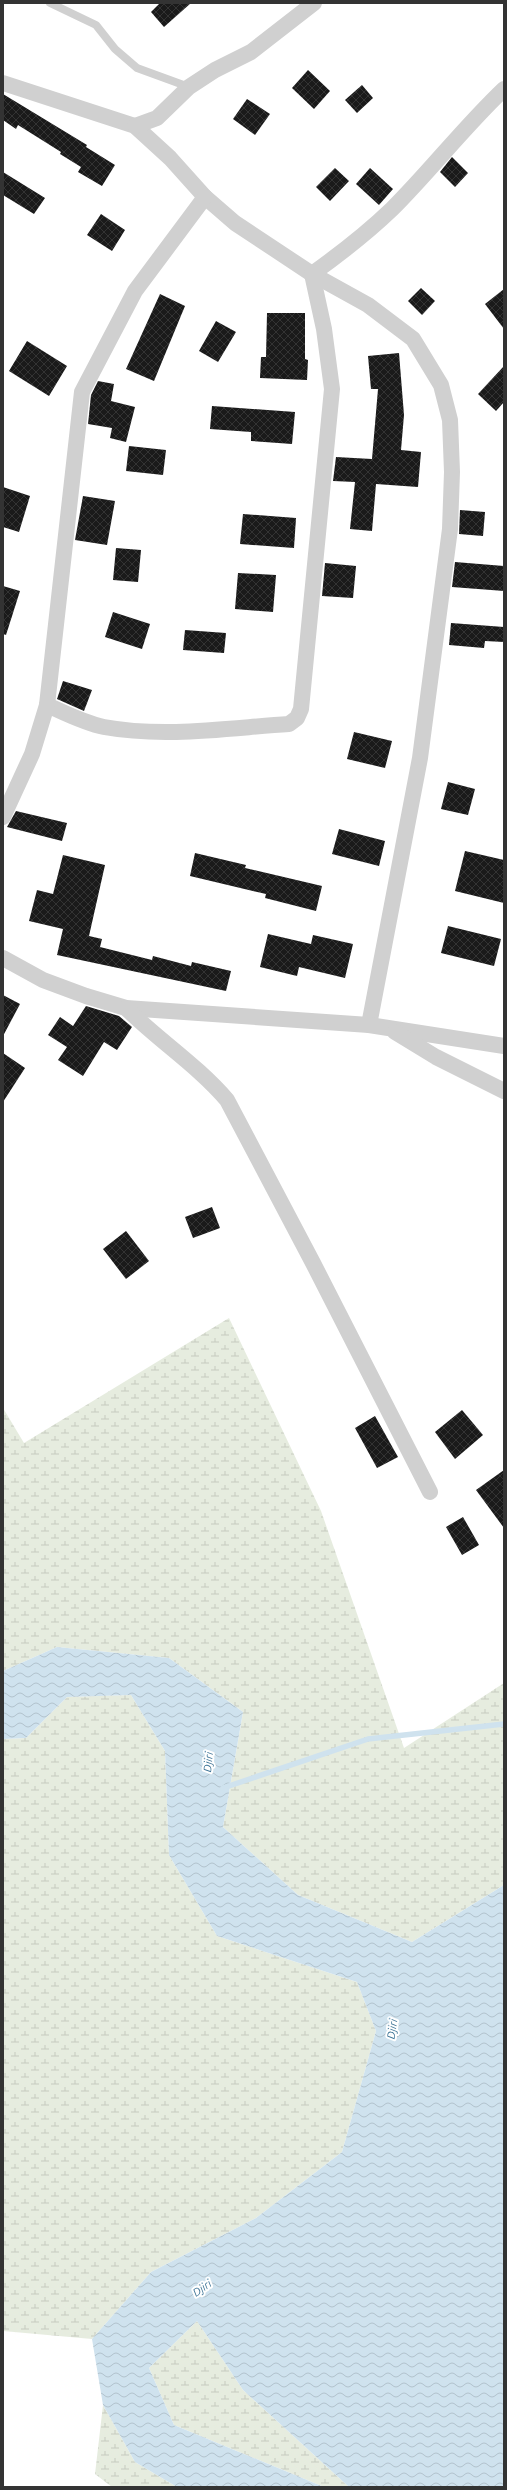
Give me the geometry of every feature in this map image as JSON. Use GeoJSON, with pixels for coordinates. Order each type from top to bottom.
{"type":"FeatureCollection","features":[{"type":"Feature","properties":{"kind":"street"},"geometry":{"type":"LineString","coordinates":[[135,126],[158,118],[189,87],[215,70],[251,52],[314,3]]}},
{"type":"Feature","properties":{"kind":"street"},"geometry":{"type":"LineString","coordinates":[[3,83],[135,126],[170,158],[205,198],[235,223],[312,274],[368,305],[413,339],[441,385],[450,420],[452,472],[450,529],[420,758],[369,1025]]}},
{"type":"Feature","properties":{"kind":"street"},"geometry":{"type":"LineString","coordinates":[[312,274],[353,244],[392,209],[478,114],[504,89]]}},
{"type":"Feature","properties":{"kind":"street"},"geometry":{"type":"LineString","coordinates":[[3,817],[32,754],[47,705],[82,392],[135,292],[205,198]]}},
{"type":"Feature","properties":{"kind":"street"},"geometry":{"type":"LineString","coordinates":[[47,705],[80,720],[103,726],[155,733],[289,724],[297,718],[301,709],[332,389],[324,329],[312,274]]}},
{"type":"Feature","properties":{"kind":"street"},"geometry":{"type":"LineString","coordinates":[[3,958],[43,980],[86,996],[126,1008],[369,1025],[504,1046]]}},
{"type":"Feature","properties":{"kind":"street"},"geometry":{"type":"LineString","coordinates":[[126,1008],[148,1030],[212,1083],[227,1100],[313,1263],[430,1492]]}},
{"type":"Feature","properties":{"kind":"street"},"geometry":{"type":"LineString","coordinates":[[391,1029],[411,1043],[504,1091]]}},
{"type":"Feature","properties":{"kind":"lane"},"geometry":{"type":"LineString","coordinates":[[50,3],[96,25],[115,48],[137,68],[189,87]]}},
{"type":"Feature","properties":{"kind":"green space"},"geometry":{"type":"Polygon","coordinates":[[[229,1318],[321,1511],[404,1748],[504,1683],[504,1885],[412,1942],[298,1895],[223,1827],[243,1712],[169,1658],[57,1647],[3,1671],[3,1408],[24,1443],[229,1318]]]}},
{"type":"Feature","properties":{"kind":"green space"},"geometry":{"type":"Polygon","coordinates":[[[131,1695],[165,1751],[169,1855],[217,1936],[357,1982],[376,2031],[342,2152],[256,2218],[151,2272],[92,2339],[3,2331],[3,1739],[26,1738],[67,1697],[131,1695]]]}},
{"type":"Feature","properties":{"kind":"green space"},"geometry":{"type":"Polygon","coordinates":[[[197,2321],[243,2390],[349,2487],[324,2487],[174,2425],[149,2368],[197,2321]]]}},
{"type":"Feature","properties":{"kind":"green space"},"geometry":{"type":"Polygon","coordinates":[[[103,2405],[135,2462],[177,2487],[112,2487],[95,2474],[103,2405]]]}},
{"type":"Feature","properties":{"kind":"water","name":"Djiri"},"geometry":{"type":"Polygon","coordinates":[[[57,1647],[169,1658],[243,1712],[223,1827],[298,1895],[412,1942],[504,1885],[504,2487],[349,2487],[243,2390],[197,2321],[149,2368],[174,2425],[324,2487],[177,2487],[135,2462],[103,2405],[92,2339],[151,2272],[256,2218],[342,2152],[376,2031],[357,1982],[217,1936],[169,1855],[165,1751],[131,1695],[67,1697],[26,1738],[3,1739],[3,1671],[57,1647]]]}},
{"type":"Feature","properties":{"kind":"building"},"geometry":{"type":"Polygon","coordinates":[[[160,3],[191,3],[164,27],[151,12],[160,3]]]}},
{"type":"Feature","properties":{"kind":"building"},"geometry":{"type":"Polygon","coordinates":[[[308,70],[330,91],[314,109],[292,88],[308,70]]]}},
{"type":"Feature","properties":{"kind":"building"},"geometry":{"type":"Polygon","coordinates":[[[362,85],[373,98],[357,113],[345,100],[362,85]]]}},
{"type":"Feature","properties":{"kind":"building"},"geometry":{"type":"Polygon","coordinates":[[[3,94],[87,145],[86,147],[115,165],[102,186],[78,172],[81,167],[60,154],[61,152],[18,125],[16,129],[3,120],[3,94]]]}},
{"type":"Feature","properties":{"kind":"building"},"geometry":{"type":"Polygon","coordinates":[[[247,99],[270,114],[255,135],[233,119],[247,99]]]}},
{"type":"Feature","properties":{"kind":"building"},"geometry":{"type":"Polygon","coordinates":[[[452,157],[468,173],[455,187],[440,172],[452,157]]]}},
{"type":"Feature","properties":{"kind":"building"},"geometry":{"type":"Polygon","coordinates":[[[335,168],[349,181],[330,201],[316,187],[335,168]]]}},
{"type":"Feature","properties":{"kind":"building"},"geometry":{"type":"Polygon","coordinates":[[[370,168],[393,189],[379,205],[356,184],[370,168]]]}},
{"type":"Feature","properties":{"kind":"building"},"geometry":{"type":"Polygon","coordinates":[[[3,172],[45,198],[34,214],[3,195],[3,172]]]}},
{"type":"Feature","properties":{"kind":"building"},"geometry":{"type":"Polygon","coordinates":[[[101,214],[125,230],[112,251],[87,235],[101,214]]]}},
{"type":"Feature","properties":{"kind":"building"},"geometry":{"type":"Polygon","coordinates":[[[421,288],[435,301],[422,315],[408,301],[421,288]]]}},
{"type":"Feature","properties":{"kind":"building"},"geometry":{"type":"Polygon","coordinates":[[[504,289],[504,329],[485,304],[504,289]]]}},
{"type":"Feature","properties":{"kind":"building"},"geometry":{"type":"Polygon","coordinates":[[[160,294],[185,306],[154,381],[126,369],[160,294]]]}},
{"type":"Feature","properties":{"kind":"building"},"geometry":{"type":"Polygon","coordinates":[[[267,313],[305,313],[305,359],[308,360],[307,380],[260,378],[261,357],[266,357],[267,313]]]}},
{"type":"Feature","properties":{"kind":"building"},"geometry":{"type":"Polygon","coordinates":[[[216,321],[236,332],[218,362],[199,351],[216,321]]]}},
{"type":"Feature","properties":{"kind":"building"},"geometry":{"type":"Polygon","coordinates":[[[27,341],[67,366],[49,396],[9,371],[27,341]]]}},
{"type":"Feature","properties":{"kind":"building"},"geometry":{"type":"Polygon","coordinates":[[[399,353],[404,415],[401,450],[421,452],[418,487],[376,484],[372,531],[350,529],[355,482],[333,481],[336,457],[372,459],[378,389],[371,389],[368,356],[399,353]]]}},
{"type":"Feature","properties":{"kind":"building"},"geometry":{"type":"Polygon","coordinates":[[[504,366],[504,402],[496,411],[478,394],[504,366]]]}},
{"type":"Feature","properties":{"kind":"building"},"geometry":{"type":"Polygon","coordinates":[[[98,381],[114,384],[111,401],[135,407],[126,442],[110,438],[112,428],[88,424],[91,395],[98,381]]]}},
{"type":"Feature","properties":{"kind":"building"},"geometry":{"type":"Polygon","coordinates":[[[212,406],[295,412],[292,444],[251,441],[251,432],[210,429],[212,406]]]}},
{"type":"Feature","properties":{"kind":"building"},"geometry":{"type":"Polygon","coordinates":[[[129,446],[166,450],[163,475],[126,471],[129,446]]]}},
{"type":"Feature","properties":{"kind":"building"},"geometry":{"type":"Polygon","coordinates":[[[3,487],[30,496],[19,532],[3,527],[3,487]]]}},
{"type":"Feature","properties":{"kind":"building"},"geometry":{"type":"Polygon","coordinates":[[[83,496],[115,501],[107,545],[75,540],[83,496]]]}},
{"type":"Feature","properties":{"kind":"building"},"geometry":{"type":"Polygon","coordinates":[[[460,510],[485,512],[483,536],[459,534],[460,510]]]}},
{"type":"Feature","properties":{"kind":"building"},"geometry":{"type":"Polygon","coordinates":[[[243,514],[296,518],[294,548],[240,544],[243,514]]]}},
{"type":"Feature","properties":{"kind":"building"},"geometry":{"type":"Polygon","coordinates":[[[116,548],[141,550],[138,582],[113,580],[116,548]]]}},
{"type":"Feature","properties":{"kind":"building"},"geometry":{"type":"Polygon","coordinates":[[[455,562],[504,566],[504,591],[452,587],[455,562]]]}},
{"type":"Feature","properties":{"kind":"building"},"geometry":{"type":"Polygon","coordinates":[[[325,563],[356,566],[353,598],[322,596],[325,563]]]}},
{"type":"Feature","properties":{"kind":"building"},"geometry":{"type":"Polygon","coordinates":[[[238,573],[276,575],[273,612],[235,609],[238,573]]]}},
{"type":"Feature","properties":{"kind":"building"},"geometry":{"type":"Polygon","coordinates":[[[3,586],[20,591],[6,635],[3,634],[3,586]]]}},
{"type":"Feature","properties":{"kind":"building"},"geometry":{"type":"Polygon","coordinates":[[[113,612],[150,624],[142,649],[105,637],[113,612]]]}},
{"type":"Feature","properties":{"kind":"building"},"geometry":{"type":"Polygon","coordinates":[[[451,623],[504,627],[504,642],[485,641],[484,648],[449,645],[451,623]]]}},
{"type":"Feature","properties":{"kind":"building"},"geometry":{"type":"Polygon","coordinates":[[[185,630],[226,633],[224,653],[183,650],[185,630]]]}},
{"type":"Feature","properties":{"kind":"building"},"geometry":{"type":"Polygon","coordinates":[[[63,681],[92,690],[84,711],[57,699],[63,681]]]}},
{"type":"Feature","properties":{"kind":"building"},"geometry":{"type":"Polygon","coordinates":[[[354,732],[392,741],[385,768],[347,759],[354,732]]]}},
{"type":"Feature","properties":{"kind":"building"},"geometry":{"type":"Polygon","coordinates":[[[448,782],[475,789],[468,815],[441,809],[448,782]]]}},
{"type":"Feature","properties":{"kind":"building"},"geometry":{"type":"Polygon","coordinates":[[[16,811],[67,823],[62,841],[7,827],[16,811]]]}},
{"type":"Feature","properties":{"kind":"building"},"geometry":{"type":"Polygon","coordinates":[[[339,829],[385,841],[379,866],[332,854],[339,829]]]}},
{"type":"Feature","properties":{"kind":"building"},"geometry":{"type":"Polygon","coordinates":[[[465,851],[504,860],[504,903],[455,891],[465,851]]]}},
{"type":"Feature","properties":{"kind":"building"},"geometry":{"type":"Polygon","coordinates":[[[195,853],[246,865],[245,868],[322,886],[316,911],[265,898],[266,894],[190,876],[195,853]]]}},
{"type":"Feature","properties":{"kind":"building"},"geometry":{"type":"Polygon","coordinates":[[[63,855],[105,865],[89,936],[102,939],[100,947],[152,960],[153,956],[191,966],[192,962],[231,971],[226,991],[57,955],[63,929],[29,921],[37,890],[53,894],[63,855]]]}},
{"type":"Feature","properties":{"kind":"building"},"geometry":{"type":"Polygon","coordinates":[[[448,926],[501,939],[494,966],[441,953],[448,926]]]}},
{"type":"Feature","properties":{"kind":"building"},"geometry":{"type":"Polygon","coordinates":[[[268,934],[311,944],[313,935],[353,944],[345,978],[299,967],[297,976],[260,967],[268,934]]]}},
{"type":"Feature","properties":{"kind":"building"},"geometry":{"type":"Polygon","coordinates":[[[3,995],[20,1004],[3,1036],[3,995]]]}},
{"type":"Feature","properties":{"kind":"building"},"geometry":{"type":"Polygon","coordinates":[[[86,1006],[119,1016],[132,1027],[117,1050],[104,1042],[83,1076],[58,1060],[67,1047],[48,1035],[60,1017],[73,1026],[86,1006]]]}},
{"type":"Feature","properties":{"kind":"building"},"geometry":{"type":"Polygon","coordinates":[[[3,1053],[25,1068],[3,1102],[3,1053]]]}},
{"type":"Feature","properties":{"kind":"building"},"geometry":{"type":"Polygon","coordinates":[[[212,1207],[220,1228],[193,1238],[185,1217],[212,1207]]]}},
{"type":"Feature","properties":{"kind":"building"},"geometry":{"type":"Polygon","coordinates":[[[126,1231],[149,1261],[126,1279],[103,1249],[126,1231]]]}},
{"type":"Feature","properties":{"kind":"building"},"geometry":{"type":"Polygon","coordinates":[[[462,1410],[483,1435],[455,1459],[435,1432],[462,1410]]]}},
{"type":"Feature","properties":{"kind":"building"},"geometry":{"type":"Polygon","coordinates":[[[375,1416],[398,1457],[377,1468],[355,1428],[375,1416]]]}},
{"type":"Feature","properties":{"kind":"building"},"geometry":{"type":"Polygon","coordinates":[[[504,1470],[504,1528],[476,1490],[504,1470]]]}},
{"type":"Feature","properties":{"kind":"building"},"geometry":{"type":"Polygon","coordinates":[[[463,1517],[479,1545],[462,1555],[446,1527],[463,1517]]]}},
{"type":"Feature","properties":{"kind":"waterway"},"geometry":{"type":"LineString","coordinates":[[223,1788],[368,1739],[504,1724]]}}]}
